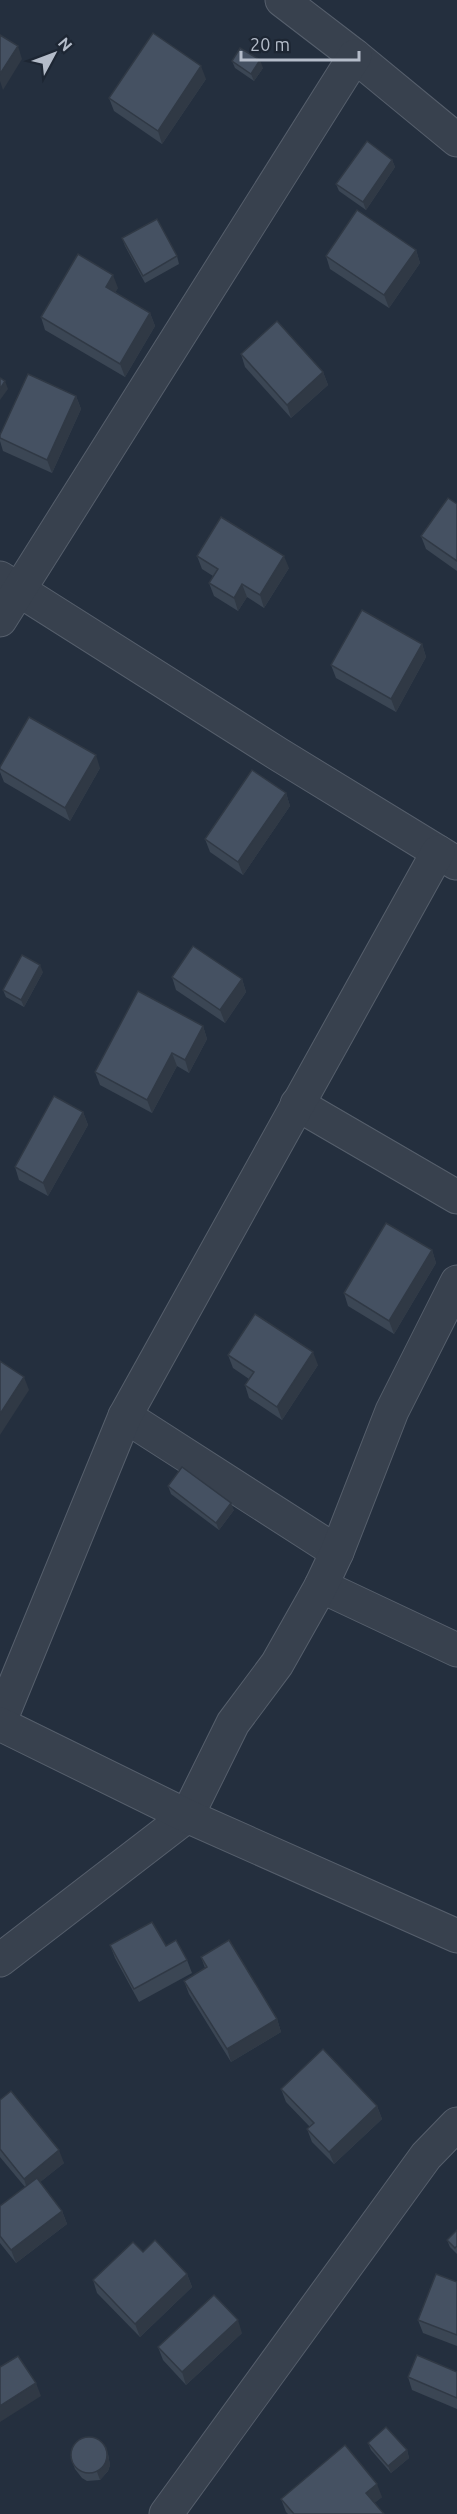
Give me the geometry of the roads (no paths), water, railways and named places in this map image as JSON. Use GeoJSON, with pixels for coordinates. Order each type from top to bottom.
{"type":"FeatureCollection","features":[{"type":"Feature","properties":{"kind":"street"},"geometry":{"type":"LineString","coordinates":[[282,0],[355,56],[457,140]]}},
{"type":"Feature","properties":{"kind":"street"},"geometry":{"type":"LineString","coordinates":[[0,620],[9,583],[355,56]]}},
{"type":"Feature","properties":{"kind":"street"},"geometry":{"type":"LineString","coordinates":[[9,583],[278,754],[448,858],[297,1104],[126,1416],[0,1722],[187,1816],[457,1936]]}},
{"type":"Feature","properties":{"kind":"street"},"geometry":{"type":"LineString","coordinates":[[297,1104],[457,1197]]}},
{"type":"Feature","properties":{"kind":"street"},"geometry":{"type":"LineString","coordinates":[[0,1960],[187,1816],[233,1723],[277,1664],[321,1586],[337,1552],[392,1411],[446,1332],[457,1282]]}},
{"type":"Feature","properties":{"kind":"street"},"geometry":{"type":"LineString","coordinates":[[126,1416],[337,1552]]}},
{"type":"Feature","properties":{"kind":"street"},"geometry":{"type":"LineString","coordinates":[[321,1586],[457,1650]]}},
{"type":"Feature","properties":{"kind":"street"},"geometry":{"type":"LineString","coordinates":[[166,2514],[426,2156],[457,2124]]}}]}
